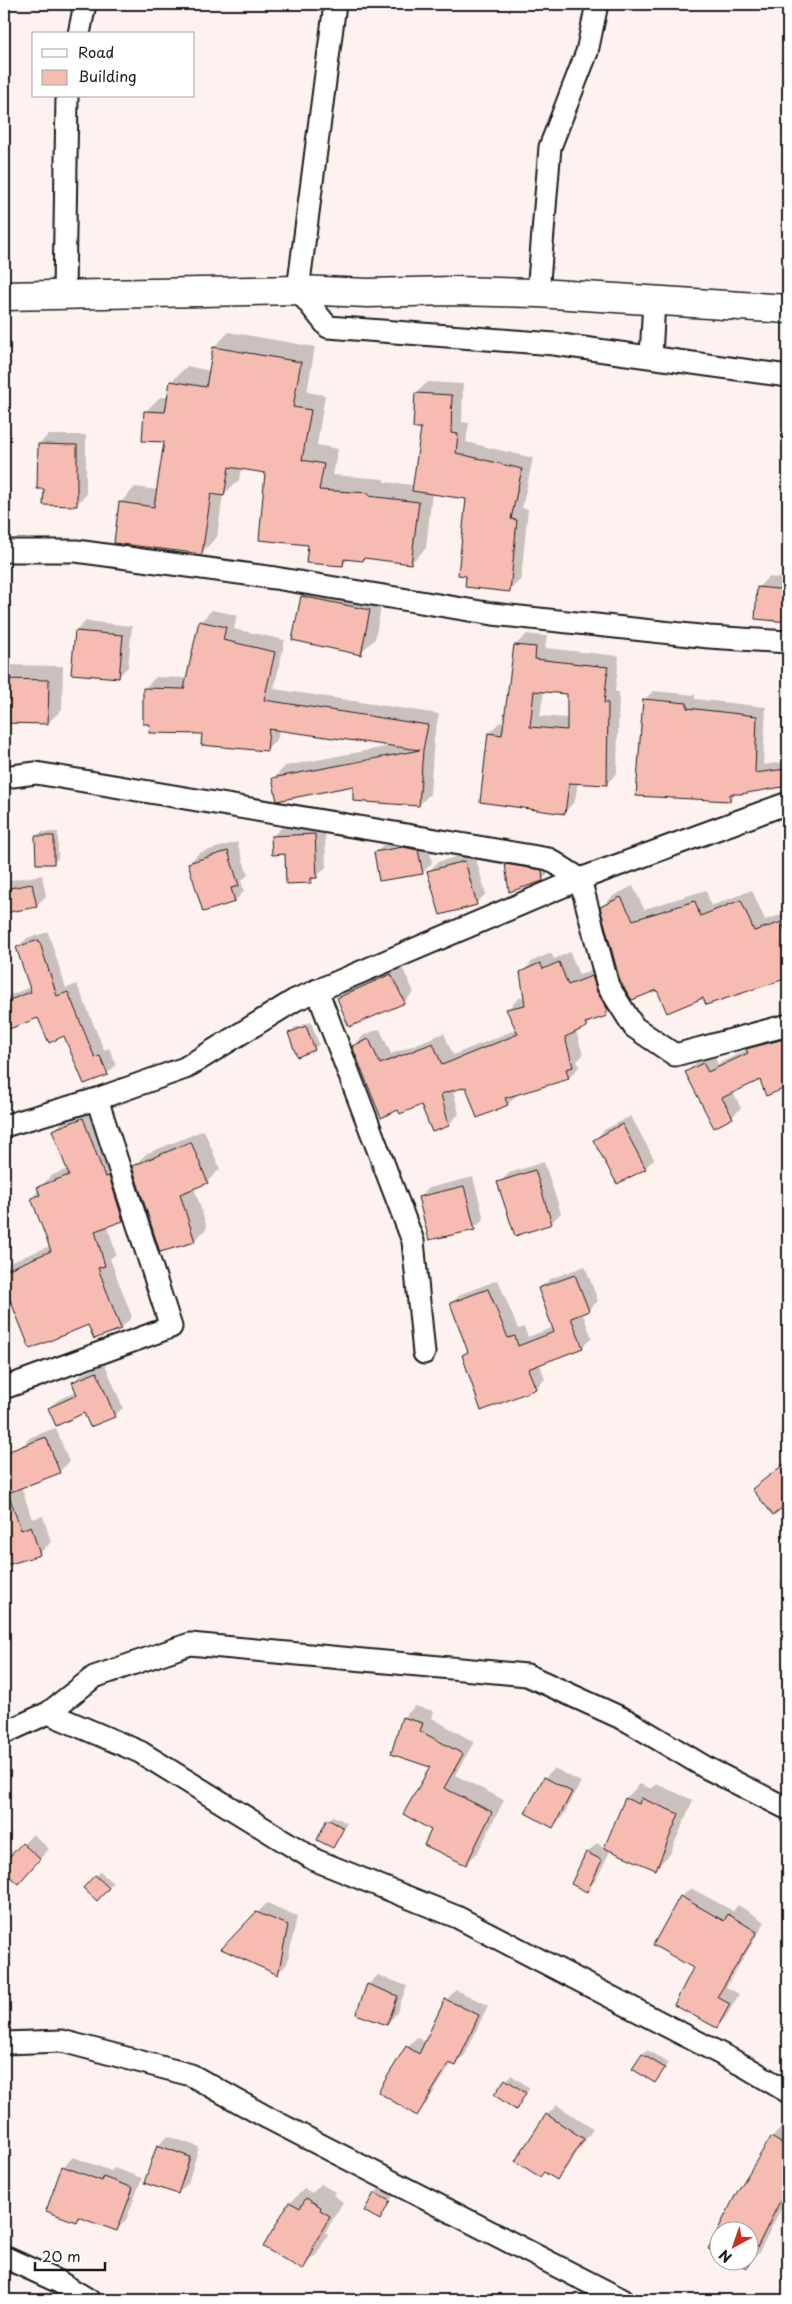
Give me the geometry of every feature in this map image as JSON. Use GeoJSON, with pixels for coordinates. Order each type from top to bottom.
{"type":"FeatureCollection","features":[{"type":"Feature","properties":{"kind":"main road"},"geometry":{"type":"LineString","coordinates":[[4,296],[298,290],[368,293],[538,293],[788,309]]}},
{"type":"Feature","properties":{"kind":"street"},"geometry":{"type":"LineString","coordinates":[[79,32],[85,4]]}},
{"type":"Feature","properties":{"kind":"street"},"geometry":{"type":"LineString","coordinates":[[335,4],[298,290],[328,327],[554,344],[788,376]]}},
{"type":"Feature","properties":{"kind":"street"},"geometry":{"type":"LineString","coordinates":[[538,293],[550,146],[587,52],[597,4]]}},
{"type":"Feature","properties":{"kind":"street"},"geometry":{"type":"LineString","coordinates":[[64,294],[67,98]]}},
{"type":"Feature","properties":{"kind":"street"},"geometry":{"type":"LineString","coordinates":[[651,357],[654,300]]}},
{"type":"Feature","properties":{"kind":"street"},"geometry":{"type":"LineString","coordinates":[[4,551],[76,551],[276,578],[493,614],[709,637],[788,642]]}},
{"type":"Feature","properties":{"kind":"street"},"geometry":{"type":"LineString","coordinates":[[4,778],[36,773],[328,823],[450,840],[549,859],[580,879],[608,986],[634,1026],[674,1055],[788,1025]]}},
{"type":"Feature","properties":{"kind":"street"},"geometry":{"type":"LineString","coordinates":[[4,1126],[97,1100],[185,1068],[295,1000],[317,990],[580,879],[788,803]]}},
{"type":"Feature","properties":{"kind":"street"},"geometry":{"type":"LineString","coordinates":[[317,990],[413,1241],[424,1354]]}},
{"type":"Feature","properties":{"kind":"street"},"geometry":{"type":"LineString","coordinates":[[4,1388],[171,1327],[97,1100]]}},
{"type":"Feature","properties":{"kind":"street"},"geometry":{"type":"LineString","coordinates":[[4,1733],[48,1713],[94,1677],[190,1644],[528,1675],[628,1721],[705,1767],[788,1809]]}},
{"type":"Feature","properties":{"kind":"street"},"geometry":{"type":"LineString","coordinates":[[48,1713],[140,1752],[315,1860],[457,1917],[737,2062],[788,2092]]}},
{"type":"Feature","properties":{"kind":"street"},"geometry":{"type":"LineString","coordinates":[[4,2042],[62,2042],[191,2075],[277,2122],[623,2300]]}},
{"type":"Feature","properties":{"kind":"street"},"geometry":{"type":"LineString","coordinates":[[4,2257],[59,2282],[89,2300]]}},
{"type":"Feature","properties":{"kind":"building"},"geometry":{"type":"Polygon","coordinates":[[[213,347],[301,362],[293,407],[311,410],[302,460],[324,464],[319,490],[369,493],[369,496],[419,502],[411,564],[364,558],[363,561],[344,559],[343,566],[306,563],[308,545],[259,540],[265,473],[229,467],[224,496],[211,494],[202,554],[114,543],[119,502],[154,507],[164,442],[142,441],[144,411],[165,412],[170,381],[206,387],[213,347]]]}},
{"type":"Feature","properties":{"kind":"building"},"geometry":{"type":"Polygon","coordinates":[[[415,393],[452,395],[451,433],[458,434],[456,453],[522,469],[511,519],[517,520],[510,592],[465,587],[466,576],[458,575],[466,499],[412,491],[421,428],[413,428],[415,393]]]}},
{"type":"Feature","properties":{"kind":"building"},"geometry":{"type":"Polygon","coordinates":[[[38,444],[77,445],[77,506],[43,505],[44,489],[37,489],[38,444]]]}},
{"type":"Feature","properties":{"kind":"building"},"geometry":{"type":"Polygon","coordinates":[[[757,587],[788,590],[788,622],[755,619],[757,587]]]}},
{"type":"Feature","properties":{"kind":"building"},"geometry":{"type":"Polygon","coordinates":[[[301,596],[370,610],[361,655],[292,640],[301,596]]]}},
{"type":"Feature","properties":{"kind":"building"},"geometry":{"type":"Polygon","coordinates":[[[199,621],[226,627],[223,640],[275,652],[264,700],[428,725],[423,750],[419,806],[353,801],[353,786],[277,801],[272,778],[420,750],[269,729],[267,751],[201,745],[202,734],[149,733],[150,724],[143,724],[143,688],[184,689],[199,621]]]}},
{"type":"Feature","properties":{"kind":"building"},"geometry":{"type":"Polygon","coordinates":[[[75,631],[123,635],[119,678],[71,674],[75,631]]]}},
{"type":"Feature","properties":{"kind":"building"},"geometry":{"type":"Polygon","coordinates":[[[514,645],[536,647],[535,659],[608,667],[604,703],[608,703],[607,785],[569,783],[565,814],[480,802],[488,733],[502,735],[514,645]],[[534,691],[530,727],[567,730],[567,694],[534,691]]]}},
{"type":"Feature","properties":{"kind":"building"},"geometry":{"type":"Polygon","coordinates":[[[4,679],[49,680],[48,724],[4,723],[4,679]]]}},
{"type":"Feature","properties":{"kind":"building"},"geometry":{"type":"Polygon","coordinates":[[[643,699],[687,703],[687,708],[757,716],[755,773],[786,769],[788,786],[741,794],[730,794],[730,801],[636,796],[643,699]]]}},
{"type":"Feature","properties":{"kind":"building"},"geometry":{"type":"Polygon","coordinates":[[[315,834],[317,878],[311,878],[311,883],[286,884],[285,854],[272,855],[271,836],[315,834]]]}},
{"type":"Feature","properties":{"kind":"building"},"geometry":{"type":"Polygon","coordinates":[[[35,836],[54,836],[54,864],[36,864],[35,836]]]}},
{"type":"Feature","properties":{"kind":"building"},"geometry":{"type":"Polygon","coordinates":[[[403,847],[418,850],[423,874],[379,881],[374,852],[403,847]]]}},
{"type":"Feature","properties":{"kind":"building"},"geometry":{"type":"Polygon","coordinates":[[[228,851],[239,886],[231,888],[235,902],[203,912],[188,863],[228,851]]]}},
{"type":"Feature","properties":{"kind":"building"},"geometry":{"type":"Polygon","coordinates":[[[465,861],[477,905],[440,915],[427,871],[465,861]]]}},
{"type":"Feature","properties":{"kind":"building"},"geometry":{"type":"Polygon","coordinates":[[[505,864],[542,870],[543,881],[509,892],[505,864]]]}},
{"type":"Feature","properties":{"kind":"building"},"geometry":{"type":"Polygon","coordinates":[[[32,884],[37,907],[4,913],[4,889],[32,884]]]}},
{"type":"Feature","properties":{"kind":"building"},"geometry":{"type":"Polygon","coordinates":[[[621,897],[633,920],[695,901],[700,916],[741,900],[754,931],[782,922],[788,940],[788,978],[706,1005],[703,998],[667,1013],[657,990],[632,1000],[620,981],[600,907],[621,897]]]}},
{"type":"Feature","properties":{"kind":"building"},"geometry":{"type":"Polygon","coordinates":[[[39,940],[57,996],[68,992],[95,1058],[100,1056],[108,1075],[84,1084],[64,1036],[49,1043],[38,1018],[4,1031],[4,1002],[31,992],[16,947],[39,940]]]}},
{"type":"Feature","properties":{"kind":"building"},"geometry":{"type":"Polygon","coordinates":[[[559,962],[568,985],[592,976],[597,992],[608,1010],[605,1011],[607,1016],[585,1023],[587,1027],[565,1037],[573,1067],[566,1069],[569,1079],[505,1098],[508,1105],[477,1118],[466,1087],[441,1094],[449,1126],[432,1132],[421,1105],[400,1114],[398,1110],[381,1118],[352,1046],[369,1039],[380,1064],[433,1043],[442,1065],[518,1034],[506,1009],[525,1005],[520,972],[540,963],[543,969],[559,962]]]}},
{"type":"Feature","properties":{"kind":"building"},"geometry":{"type":"Polygon","coordinates":[[[391,974],[405,1003],[349,1027],[337,998],[391,974]]]}},
{"type":"Feature","properties":{"kind":"building"},"geometry":{"type":"Polygon","coordinates":[[[306,1026],[315,1050],[297,1057],[288,1033],[306,1026]]]}},
{"type":"Feature","properties":{"kind":"building"},"geometry":{"type":"Polygon","coordinates":[[[788,1038],[788,1087],[766,1096],[760,1080],[722,1098],[733,1118],[714,1128],[685,1072],[703,1063],[708,1072],[748,1053],[746,1049],[788,1038]]]}},
{"type":"Feature","properties":{"kind":"building"},"geometry":{"type":"Polygon","coordinates":[[[83,1118],[105,1177],[109,1176],[123,1221],[95,1231],[105,1266],[98,1268],[121,1329],[94,1339],[88,1325],[30,1349],[4,1285],[4,1271],[51,1251],[31,1198],[40,1195],[37,1187],[69,1175],[52,1130],[83,1118]]]}},
{"type":"Feature","properties":{"kind":"building"},"geometry":{"type":"Polygon","coordinates":[[[622,1124],[646,1169],[617,1184],[593,1140],[622,1124]]]}},
{"type":"Feature","properties":{"kind":"building"},"geometry":{"type":"Polygon","coordinates":[[[191,1142],[208,1183],[180,1194],[195,1242],[160,1252],[132,1166],[191,1142]]]}},
{"type":"Feature","properties":{"kind":"building"},"geometry":{"type":"Polygon","coordinates":[[[535,1170],[552,1224],[515,1236],[497,1182],[535,1170]]]}},
{"type":"Feature","properties":{"kind":"building"},"geometry":{"type":"Polygon","coordinates":[[[464,1186],[475,1230],[429,1240],[418,1197],[464,1186]]]}},
{"type":"Feature","properties":{"kind":"building"},"geometry":{"type":"Polygon","coordinates":[[[575,1275],[589,1311],[571,1318],[583,1348],[528,1369],[536,1389],[481,1411],[462,1355],[468,1352],[450,1303],[488,1289],[508,1338],[515,1336],[518,1346],[554,1332],[538,1288],[575,1275]]]}},
{"type":"Feature","properties":{"kind":"building"},"geometry":{"type":"Polygon","coordinates":[[[97,1372],[115,1417],[90,1427],[84,1413],[56,1426],[48,1408],[77,1395],[72,1382],[97,1372]]]}},
{"type":"Feature","properties":{"kind":"building"},"geometry":{"type":"Polygon","coordinates":[[[46,1437],[60,1473],[8,1493],[21,1530],[31,1526],[40,1555],[4,1566],[4,1453],[46,1437]]]}},
{"type":"Feature","properties":{"kind":"building"},"geometry":{"type":"Polygon","coordinates":[[[788,1461],[788,1503],[773,1515],[752,1489],[788,1461]]]}},
{"type":"Feature","properties":{"kind":"building"},"geometry":{"type":"Polygon","coordinates":[[[402,1717],[423,1723],[420,1731],[463,1754],[444,1788],[492,1812],[466,1865],[424,1845],[431,1830],[403,1814],[430,1767],[391,1754],[402,1717]]]}},
{"type":"Feature","properties":{"kind":"building"},"geometry":{"type":"Polygon","coordinates":[[[544,1777],[572,1792],[553,1828],[525,1813],[544,1777]]]}},
{"type":"Feature","properties":{"kind":"building"},"geometry":{"type":"Polygon","coordinates":[[[625,1798],[639,1804],[641,1798],[679,1814],[656,1870],[604,1848],[625,1798]]]}},
{"type":"Feature","properties":{"kind":"building"},"geometry":{"type":"Polygon","coordinates":[[[327,1819],[344,1828],[333,1848],[317,1840],[327,1819]]]}},
{"type":"Feature","properties":{"kind":"building"},"geometry":{"type":"Polygon","coordinates":[[[22,1843],[40,1859],[18,1884],[4,1871],[4,1863],[22,1843]]]}},
{"type":"Feature","properties":{"kind":"building"},"geometry":{"type":"Polygon","coordinates":[[[586,1852],[602,1860],[587,1892],[571,1884],[586,1852]]]}},
{"type":"Feature","properties":{"kind":"building"},"geometry":{"type":"Polygon","coordinates":[[[95,1875],[109,1888],[97,1901],[83,1888],[95,1875]]]}},
{"type":"Feature","properties":{"kind":"building"},"geometry":{"type":"Polygon","coordinates":[[[680,1896],[724,1921],[728,1914],[757,1932],[717,1997],[730,2004],[717,2028],[674,2005],[693,1968],[653,1945],[680,1896]]]}},
{"type":"Feature","properties":{"kind":"building"},"geometry":{"type":"Polygon","coordinates":[[[256,1912],[288,1925],[278,1975],[221,1949],[256,1912]]]}},
{"type":"Feature","properties":{"kind":"building"},"geometry":{"type":"Polygon","coordinates":[[[367,1984],[398,1996],[387,2025],[356,2014],[367,1984]]]}},
{"type":"Feature","properties":{"kind":"building"},"geometry":{"type":"Polygon","coordinates":[[[445,1999],[479,2015],[456,2066],[449,2063],[417,2116],[378,2092],[406,2046],[419,2054],[445,1999]]]}},
{"type":"Feature","properties":{"kind":"building"},"geometry":{"type":"Polygon","coordinates":[[[642,2054],[665,2068],[655,2083],[632,2069],[642,2054]]]}},
{"type":"Feature","properties":{"kind":"building"},"geometry":{"type":"Polygon","coordinates":[[[505,2079],[526,2093],[516,2110],[494,2095],[505,2079]]]}},
{"type":"Feature","properties":{"kind":"building"},"geometry":{"type":"Polygon","coordinates":[[[546,2114],[584,2139],[557,2180],[544,2172],[540,2177],[515,2161],[546,2114]]]}},
{"type":"Feature","properties":{"kind":"building"},"geometry":{"type":"Polygon","coordinates":[[[771,2137],[788,2147],[788,2207],[780,2201],[760,2242],[760,2222],[722,2222],[736,2194],[771,2137]]]}},
{"type":"Feature","properties":{"kind":"building"},"geometry":{"type":"Polygon","coordinates":[[[157,2145],[190,2157],[178,2194],[144,2183],[157,2145]]]}},
{"type":"Feature","properties":{"kind":"building"},"geometry":{"type":"Polygon","coordinates":[[[62,2166],[102,2181],[103,2177],[133,2188],[117,2231],[78,2217],[76,2222],[46,2211],[62,2166]]]}},
{"type":"Feature","properties":{"kind":"building"},"geometry":{"type":"Polygon","coordinates":[[[374,2193],[390,2201],[380,2220],[364,2211],[374,2193]]]}},
{"type":"Feature","properties":{"kind":"building"},"geometry":{"type":"Polygon","coordinates":[[[306,2198],[321,2207],[320,2210],[330,2216],[312,2248],[314,2249],[303,2270],[263,2247],[289,2202],[300,2208],[306,2198]]]}}]}
